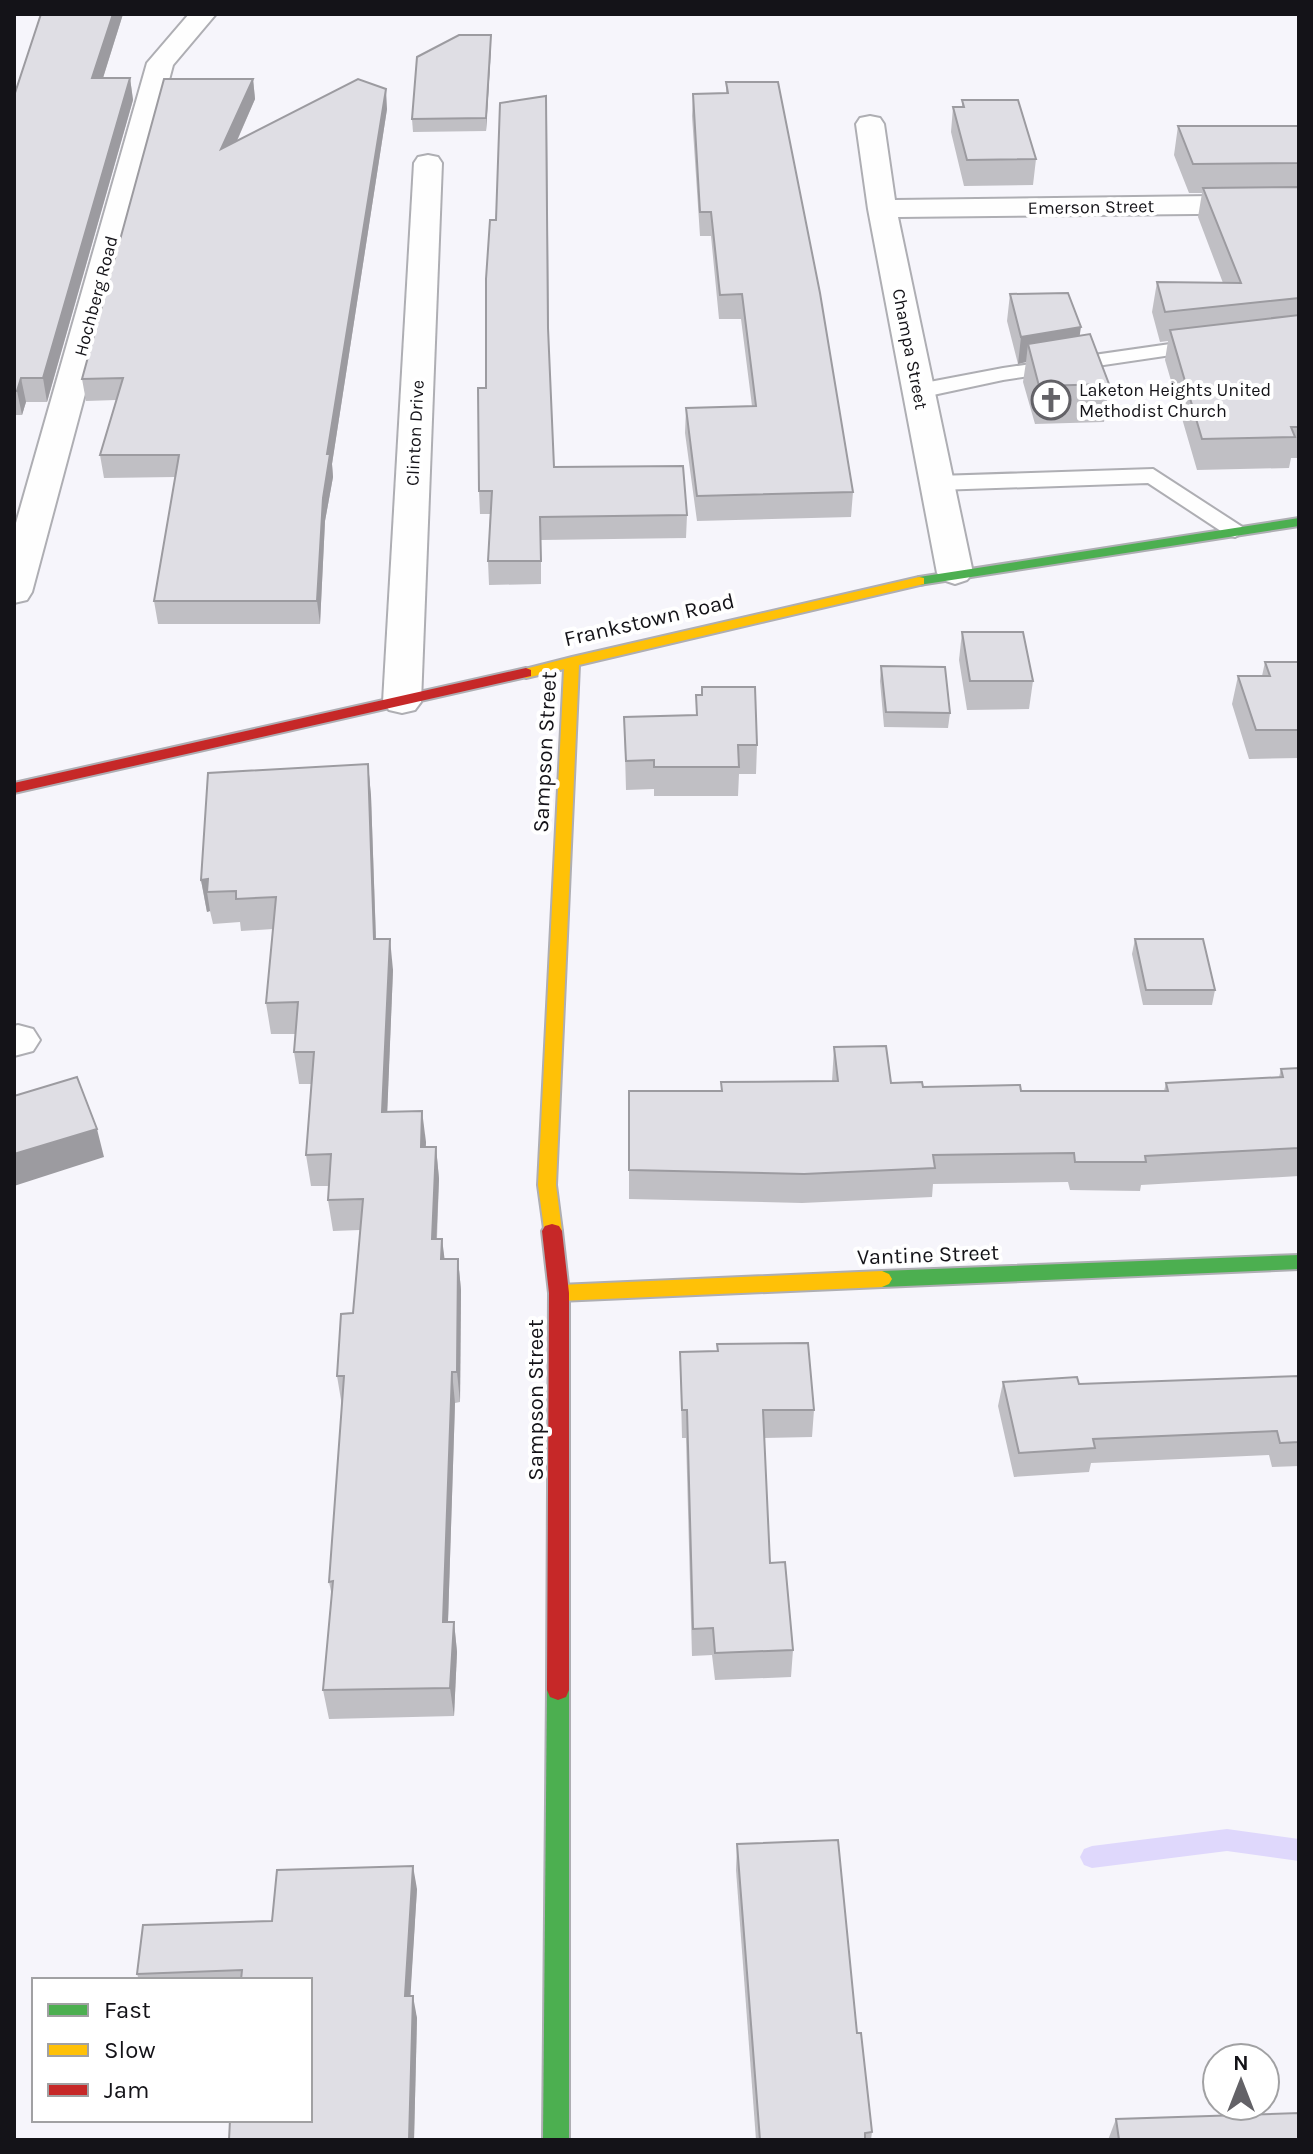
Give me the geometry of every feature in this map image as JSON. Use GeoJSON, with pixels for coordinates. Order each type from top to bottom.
{"type":"FeatureCollection","features":[{"type":"Feature","properties":{"kind":"street","name":"Hochberg Road"},"geometry":{"type":"LineString","coordinates":[[14,592],[160,63],[203,14]]}},
{"type":"Feature","properties":{"kind":"street","name":"Champa Street"},"geometry":{"type":"LineString","coordinates":[[870,124],[882,209],[955,573]]}},
{"type":"Feature","properties":{"kind":"street","name":"Clinton Drive"},"geometry":{"type":"LineString","coordinates":[[402,702],[428,163]]}},
{"type":"Feature","properties":{"kind":"street","name":"Emerson Street"},"geometry":{"type":"LineString","coordinates":[[882,209],[1299,204]]}},
{"type":"Feature","properties":{"kind":"street","name":"Frankstown Road"},"geometry":{"type":"LineString","coordinates":[[14,788],[402,702],[955,573],[1299,522]]}},
{"type":"Feature","properties":{"kind":"street","name":"Sampson Street"},"geometry":{"type":"LineString","coordinates":[[556,2140],[559,1293],[547,1185],[572,661]]}},
{"type":"Feature","properties":{"kind":"street","name":"Vantine Street"},"geometry":{"type":"LineString","coordinates":[[559,1293],[1299,1262]]}},
{"type":"Feature","properties":{"kind":"lane"},"geometry":{"type":"LineString","coordinates":[[919,391],[1003,374],[1222,342]]}},
{"type":"Feature","properties":{"kind":"lane"},"geometry":{"type":"LineString","coordinates":[[937,483],[1153,476],[1235,530]]}},
{"type":"Feature","properties":{"kind":"building"},"geometry":{"type":"Polygon","coordinates":[[[41,14],[113,14],[92,78],[130,78],[43,378],[21,378],[17,391],[14,391],[14,96],[41,14]]]}},
{"type":"Feature","properties":{"kind":"building"},"geometry":{"type":"Polygon","coordinates":[[[459,35],[491,35],[486,118],[412,119],[417,57],[459,35]]]}},
{"type":"Feature","properties":{"kind":"building"},"geometry":{"type":"Polygon","coordinates":[[[164,79],[253,79],[221,149],[358,79],[386,89],[327,454],[330,454],[323,498],[317,601],[154,601],[179,455],[100,455],[123,378],[82,379],[164,79]]]}},
{"type":"Feature","properties":{"kind":"building"},"geometry":{"type":"Polygon","coordinates":[[[726,82],[778,82],[820,293],[853,492],[697,496],[686,408],[756,406],[742,294],[720,295],[711,212],[700,212],[693,94],[728,93],[726,82]]]}},
{"type":"Feature","properties":{"kind":"building"},"geometry":{"type":"Polygon","coordinates":[[[546,96],[548,328],[554,467],[683,466],[687,515],[540,517],[541,561],[488,561],[492,491],[479,491],[478,388],[486,388],[486,279],[490,220],[496,220],[500,103],[546,96]]]}},
{"type":"Feature","properties":{"kind":"building"},"geometry":{"type":"Polygon","coordinates":[[[962,100],[1018,100],[1036,159],[967,160],[953,107],[964,107],[962,100]]]}},
{"type":"Feature","properties":{"kind":"building"},"geometry":{"type":"Polygon","coordinates":[[[1178,126],[1299,126],[1299,163],[1193,164],[1178,126]]]}},
{"type":"Feature","properties":{"kind":"building"},"geometry":{"type":"Polygon","coordinates":[[[1299,187],[1299,298],[1165,312],[1157,282],[1241,283],[1203,188],[1299,187]]]}},
{"type":"Feature","properties":{"kind":"building"},"geometry":{"type":"Polygon","coordinates":[[[1068,293],[1081,327],[1021,337],[1010,294],[1068,293]]]}},
{"type":"Feature","properties":{"kind":"building"},"geometry":{"type":"Polygon","coordinates":[[[1299,315],[1299,427],[1291,427],[1295,437],[1202,439],[1170,330],[1299,315]]]}},
{"type":"Feature","properties":{"kind":"building"},"geometry":{"type":"Polygon","coordinates":[[[1090,334],[1109,384],[1039,386],[1028,344],[1090,334]]]}},
{"type":"Feature","properties":{"kind":"building"},"geometry":{"type":"Polygon","coordinates":[[[962,632],[1023,632],[1033,681],[970,681],[962,632]]]}},
{"type":"Feature","properties":{"kind":"building"},"geometry":{"type":"Polygon","coordinates":[[[1265,662],[1299,662],[1299,730],[1256,730],[1238,676],[1270,676],[1265,662]]]}},
{"type":"Feature","properties":{"kind":"building"},"geometry":{"type":"Polygon","coordinates":[[[881,666],[945,667],[950,713],[886,712],[881,666]]]}},
{"type":"Feature","properties":{"kind":"building"},"geometry":{"type":"Polygon","coordinates":[[[702,687],[755,687],[757,745],[738,745],[739,767],[654,767],[654,760],[626,761],[624,717],[697,715],[696,695],[702,695],[702,687]]]}},
{"type":"Feature","properties":{"kind":"building"},"geometry":{"type":"Polygon","coordinates":[[[368,764],[374,939],[390,939],[382,1112],[422,1111],[421,1147],[436,1147],[432,1239],[442,1239],[441,1259],[458,1259],[457,1372],[452,1372],[443,1622],[454,1622],[450,1688],[323,1690],[333,1581],[329,1582],[344,1376],[337,1376],[341,1314],[353,1313],[363,1199],[328,1200],[331,1154],[306,1155],[314,1052],[294,1052],[298,1002],[266,1003],[276,897],[236,899],[236,891],[207,892],[208,879],[201,880],[208,773],[368,764]]]}},
{"type":"Feature","properties":{"kind":"building"},"geometry":{"type":"Polygon","coordinates":[[[1135,939],[1203,939],[1215,990],[1146,990],[1135,939]]]}},
{"type":"Feature","properties":{"kind":"building"},"geometry":{"type":"Polygon","coordinates":[[[886,1046],[891,1083],[922,1082],[923,1087],[1020,1085],[1021,1091],[1168,1091],[1166,1083],[1283,1077],[1281,1069],[1299,1068],[1299,1148],[1145,1156],[1146,1162],[1075,1162],[1074,1153],[933,1155],[935,1168],[804,1174],[629,1170],[629,1091],[722,1091],[721,1082],[838,1081],[834,1047],[886,1046]]]}},
{"type":"Feature","properties":{"kind":"building"},"geometry":{"type":"Polygon","coordinates":[[[77,1077],[97,1129],[14,1154],[14,1096],[77,1077]]]}},
{"type":"Feature","properties":{"kind":"building"},"geometry":{"type":"Polygon","coordinates":[[[808,1343],[814,1410],[763,1410],[770,1563],[785,1562],[793,1650],[715,1653],[713,1628],[693,1629],[687,1410],[682,1410],[680,1352],[718,1351],[717,1344],[808,1343]]]}},
{"type":"Feature","properties":{"kind":"building"},"geometry":{"type":"Polygon","coordinates":[[[1299,1376],[1299,1442],[1280,1443],[1277,1431],[1093,1439],[1095,1448],[1019,1453],[1003,1382],[1077,1377],[1079,1384],[1299,1376]]]}},
{"type":"Feature","properties":{"kind":"building"},"geometry":{"type":"Polygon","coordinates":[[[838,1840],[857,2033],[861,2033],[872,2132],[865,2133],[865,2140],[760,2140],[737,1844],[838,1840]]]}},
{"type":"Feature","properties":{"kind":"building"},"geometry":{"type":"Polygon","coordinates":[[[413,1866],[405,1996],[413,1996],[409,2140],[229,2140],[230,2122],[312,2122],[312,1978],[241,1978],[242,1970],[137,1974],[143,1925],[272,1921],[277,1870],[413,1866]]]}},
{"type":"Feature","properties":{"kind":"building"},"geometry":{"type":"Polygon","coordinates":[[[1299,2113],[1299,2140],[1119,2140],[1116,2119],[1201,2116],[1201,2122],[1281,2122],[1281,2114],[1299,2113]]]}},
{"type":"Feature","properties":{"kind":"waterway"},"geometry":{"type":"LineString","coordinates":[[1092,1857],[1227,1840],[1299,1850]]}},
{"type":"Feature","properties":{"kind":"traffic: fast"},"geometry":{"type":"LineString","coordinates":[[919,581],[1299,522]]}},
{"type":"Feature","properties":{"kind":"traffic: fast"},"geometry":{"type":"LineString","coordinates":[[882,1279],[1299,1262]]}},
{"type":"Feature","properties":{"kind":"traffic: fast"},"geometry":{"type":"LineString","coordinates":[[556,2140],[558,1690]]}},
{"type":"Feature","properties":{"kind":"traffic: slow"},"geometry":{"type":"LineString","coordinates":[[526,673],[919,581]]}},
{"type":"Feature","properties":{"kind":"traffic: slow"},"geometry":{"type":"LineString","coordinates":[[552,1231],[547,1185],[572,661]]}},
{"type":"Feature","properties":{"kind":"traffic: slow"},"geometry":{"type":"LineString","coordinates":[[559,1293],[882,1279]]}},
{"type":"Feature","properties":{"kind":"traffic: jam"},"geometry":{"type":"LineString","coordinates":[[14,788],[526,673]]}},
{"type":"Feature","properties":{"kind":"traffic: jam"},"geometry":{"type":"LineString","coordinates":[[552,1231],[559,1293],[558,1690]]}},
{"type":"Feature","properties":{"kind":"place","name":"Laketon Heights United Methodist Church"},"geometry":{"type":"Point","coordinates":[1051,400]}}]}
